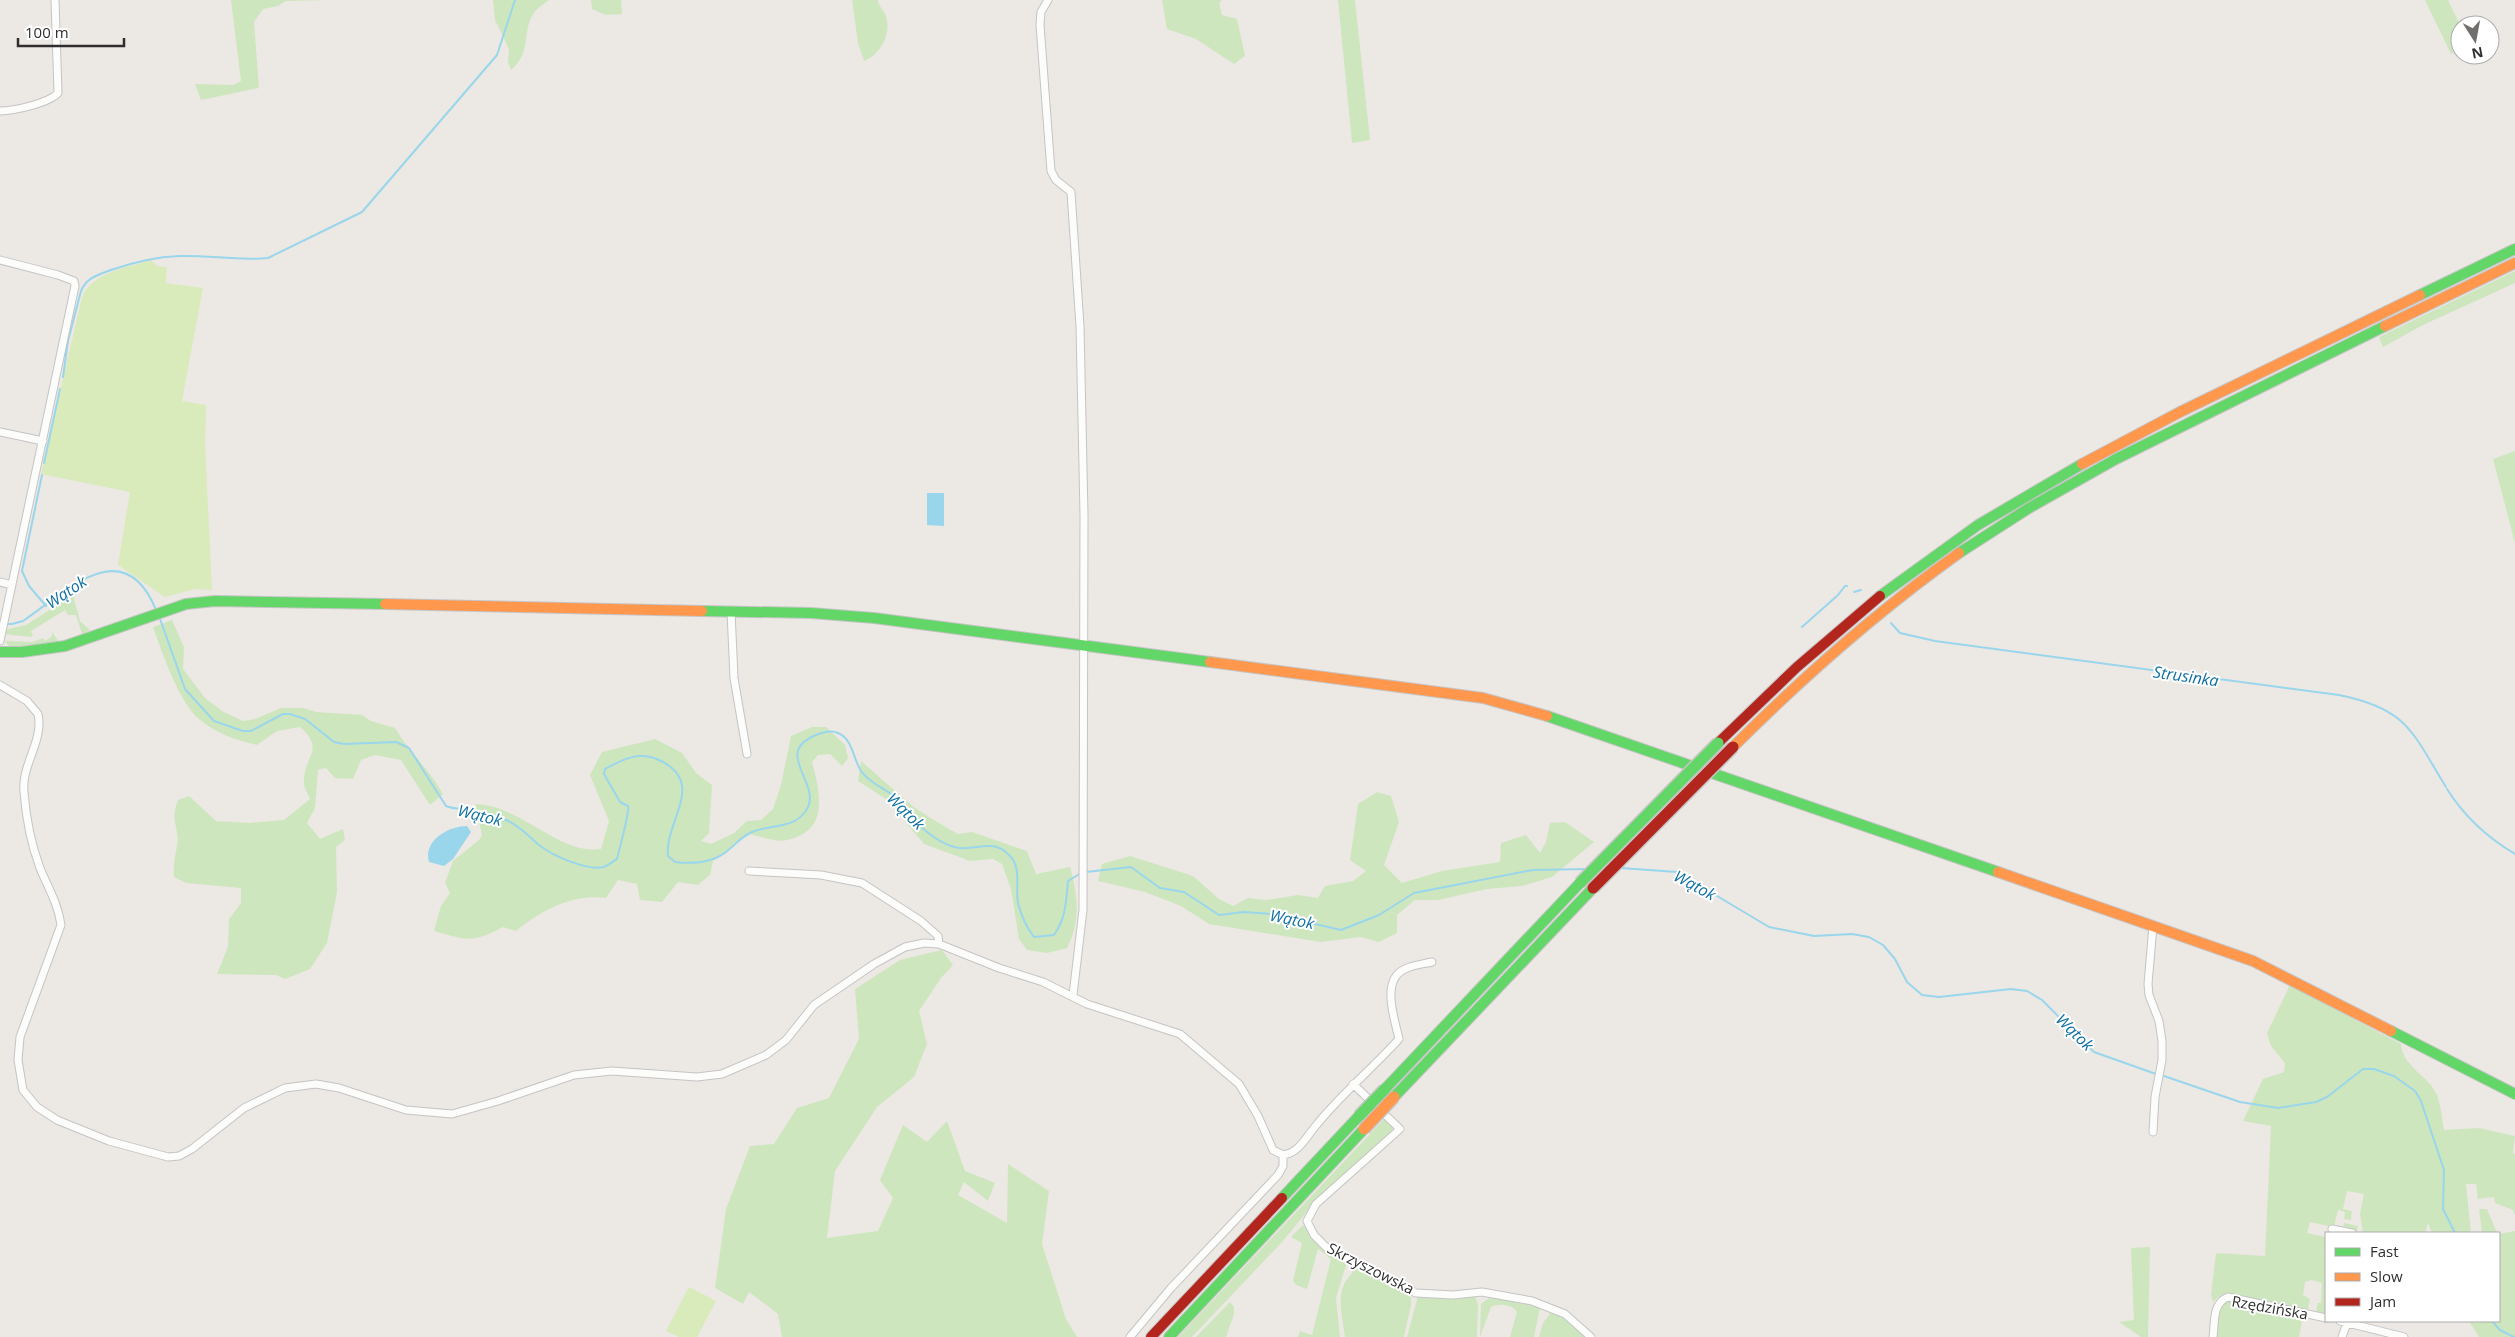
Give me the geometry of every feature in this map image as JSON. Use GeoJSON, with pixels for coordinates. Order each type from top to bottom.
{"type":"FeatureCollection","features":[{"type":"Feature","properties":{"kind":"main road"},"geometry":{"type":"LineString","coordinates":[[1152,1337],[1580,883],[1763,697],[1886,591],[1940,550],[2054,478],[2170,416],[2515,249]]}},
{"type":"Feature","properties":{"kind":"main road"},"geometry":{"type":"LineString","coordinates":[[1169,1337],[1593,888],[1774,705],[1838,646],[1931,574],[2001,526],[2105,464],[2515,263]]}},
{"type":"Feature","properties":{"kind":"main road"},"geometry":{"type":"LineString","coordinates":[[0,652],[28,654],[54,649],[167,610],[193,603],[215,601],[731,611],[848,615],[1474,697],[1514,706],[2153,926],[2272,969],[2515,1094]]}},
{"type":"Feature","properties":{"kind":"street"},"geometry":{"type":"LineString","coordinates":[[0,110],[16,110],[51,98],[58,93],[54,0]]}},
{"type":"Feature","properties":{"kind":"street"},"geometry":{"type":"LineString","coordinates":[[1048,0],[1041,12],[1040,24],[1051,171],[1056,180],[1071,192],[1080,326],[1084,515],[1083,910],[1073,995]]}},
{"type":"Feature","properties":{"kind":"street"},"geometry":{"type":"LineString","coordinates":[[0,260],[74,281],[43,442],[12,585],[3,605],[4,618],[0,642]]}},
{"type":"Feature","properties":{"kind":"street"},"geometry":{"type":"LineString","coordinates":[[0,432],[43,442]]}},
{"type":"Feature","properties":{"kind":"street"},"geometry":{"type":"LineString","coordinates":[[0,582],[12,585]]}},
{"type":"Feature","properties":{"kind":"street"},"geometry":{"type":"LineString","coordinates":[[731,611],[734,678],[747,754]]}},
{"type":"Feature","properties":{"kind":"street"},"geometry":{"type":"LineString","coordinates":[[0,685],[26,701],[38,714],[38,736],[24,781],[24,794],[33,846],[59,908],[61,925],[20,1037],[18,1060],[23,1090],[37,1107],[57,1120],[109,1140],[168,1157],[179,1156],[192,1149],[244,1108],[285,1088],[316,1084],[339,1088],[406,1110],[452,1114],[498,1101],[574,1075],[612,1070],[697,1077],[722,1074],[766,1055],[786,1040],[814,1005],[874,964],[905,947],[924,943],[939,944],[1073,995],[1087,1004],[1167,1028],[1186,1038],[1239,1084],[1258,1116],[1273,1150],[1283,1155],[1297,1149],[1338,1098],[1399,1039],[1390,992],[1393,981],[1403,969],[1432,962]]}},
{"type":"Feature","properties":{"kind":"street"},"geometry":{"type":"LineString","coordinates":[[748,872],[822,875],[862,883],[921,921],[938,936],[939,944]]}},
{"type":"Feature","properties":{"kind":"street"},"geometry":{"type":"LineString","coordinates":[[2153,926],[2148,984],[2149,995],[2159,1021],[2162,1041],[2162,1062],[2154,1132]]}},
{"type":"Feature","properties":{"kind":"street","name":"Skrzyszowska"},"geometry":{"type":"LineString","coordinates":[[1353,1084],[1400,1128],[1316,1204],[1310,1214],[1307,1221],[1314,1234],[1328,1249],[1416,1293],[1453,1295],[1482,1292],[1532,1301],[1565,1314],[1591,1337]]}},
{"type":"Feature","properties":{"kind":"street"},"geometry":{"type":"LineString","coordinates":[[1130,1337],[1171,1288],[1278,1175],[1283,1166],[1283,1155]]}},
{"type":"Feature","properties":{"kind":"street"},"geometry":{"type":"LineString","coordinates":[[2332,1229],[2347,1232]]}},
{"type":"Feature","properties":{"kind":"street","name":"Rzędzińska"},"geometry":{"type":"LineString","coordinates":[[2213,1337],[2217,1307],[2223,1299],[2228,1297],[2325,1318]]}},
{"type":"Feature","properties":{"kind":"street"},"geometry":{"type":"LineString","coordinates":[[2342,1337],[2344,1322],[2404,1337]]}},
{"type":"Feature","properties":{"kind":"green space"},"geometry":{"type":"Polygon","coordinates":[[[231,0],[327,0],[286,1],[278,6],[263,9],[254,22],[259,88],[201,100],[195,84],[233,85],[241,81],[231,0]]]}},
{"type":"Feature","properties":{"kind":"green space"},"geometry":{"type":"Polygon","coordinates":[[[493,0],[549,0],[537,9],[530,20],[522,56],[511,70],[508,62],[509,49],[495,20],[493,0]]]}},
{"type":"Feature","properties":{"kind":"green space"},"geometry":{"type":"Polygon","coordinates":[[[591,0],[621,0],[622,14],[606,15],[592,9],[591,0]]]}},
{"type":"Feature","properties":{"kind":"green space"},"geometry":{"type":"Polygon","coordinates":[[[852,0],[878,0],[887,21],[884,42],[876,54],[864,61],[858,43],[852,0]]]}},
{"type":"Feature","properties":{"kind":"green space"},"geometry":{"type":"Polygon","coordinates":[[[1162,0],[1222,0],[1219,3],[1222,15],[1237,19],[1245,56],[1234,64],[1196,39],[1167,29],[1162,0]]]}},
{"type":"Feature","properties":{"kind":"green space"},"geometry":{"type":"Polygon","coordinates":[[[1338,0],[1355,0],[1370,140],[1352,143],[1338,0]]]}},
{"type":"Feature","properties":{"kind":"green space"},"geometry":{"type":"Polygon","coordinates":[[[2425,0],[2448,0],[2455,15],[2450,15],[2450,52],[2425,0]]]}},
{"type":"Feature","properties":{"kind":"green space"},"geometry":{"type":"Polygon","coordinates":[[[151,260],[157,266],[167,267],[166,283],[203,288],[182,401],[206,405],[205,443],[212,590],[195,589],[165,597],[118,565],[130,492],[41,474],[82,297],[87,289],[102,276],[151,260]]]}},
{"type":"Feature","properties":{"kind":"green space"},"geometry":{"type":"Polygon","coordinates":[[[2515,271],[2515,283],[2423,325],[2383,347],[2379,337],[2515,271]]]}},
{"type":"Feature","properties":{"kind":"green space"},"geometry":{"type":"Polygon","coordinates":[[[2515,451],[2515,543],[2493,459],[2515,451]]]}},
{"type":"Feature","properties":{"kind":"green space"},"geometry":{"type":"Polygon","coordinates":[[[73,595],[80,621],[90,630],[82,634],[76,615],[68,615],[65,610],[31,631],[33,636],[31,637],[4,634],[4,630],[26,625],[73,595]]]}},
{"type":"Feature","properties":{"kind":"green space"},"geometry":{"type":"Polygon","coordinates":[[[172,620],[184,647],[183,669],[205,698],[222,711],[243,721],[255,719],[281,708],[303,708],[316,712],[362,715],[371,721],[395,728],[443,794],[430,805],[401,760],[375,755],[361,760],[353,779],[335,778],[326,768],[318,770],[315,808],[307,823],[320,839],[343,829],[345,840],[336,847],[337,892],[327,943],[310,969],[285,979],[276,975],[217,974],[228,947],[229,919],[241,903],[241,888],[186,883],[174,877],[178,839],[174,814],[178,800],[189,796],[216,821],[249,823],[284,820],[310,799],[305,789],[304,775],[313,748],[312,742],[300,727],[277,731],[257,745],[227,736],[200,720],[192,712],[178,690],[153,627],[172,620]]]}},
{"type":"Feature","properties":{"kind":"green space"},"geometry":{"type":"Polygon","coordinates":[[[52,632],[59,642],[23,648],[10,647],[5,641],[32,642],[43,638],[45,641],[52,636],[52,632]]]}},
{"type":"Feature","properties":{"kind":"green space"},"geometry":{"type":"Polygon","coordinates":[[[812,727],[826,727],[845,745],[848,758],[842,766],[830,754],[818,755],[812,762],[818,786],[819,809],[816,820],[801,835],[778,841],[749,834],[713,861],[710,875],[698,885],[678,882],[662,902],[640,900],[637,884],[618,880],[606,898],[581,898],[558,905],[546,910],[516,931],[503,927],[484,936],[469,939],[434,931],[441,906],[450,893],[445,883],[453,861],[479,840],[482,835],[475,804],[492,806],[508,812],[570,845],[585,849],[601,849],[609,821],[590,775],[602,752],[655,739],[682,753],[696,773],[712,785],[709,833],[701,841],[711,844],[734,833],[747,821],[761,820],[773,809],[781,785],[791,736],[812,727]]]}},
{"type":"Feature","properties":{"kind":"green space"},"geometry":{"type":"Polygon","coordinates":[[[861,761],[915,808],[958,834],[972,832],[1027,851],[1036,874],[1070,867],[1077,908],[1074,928],[1067,948],[1047,953],[1027,950],[1019,939],[1011,889],[1002,864],[993,859],[970,861],[924,844],[886,799],[858,781],[861,761]]]}},
{"type":"Feature","properties":{"kind":"green space"},"geometry":{"type":"Polygon","coordinates":[[[1377,792],[1391,796],[1399,822],[1384,865],[1402,883],[1442,871],[1500,862],[1501,843],[1526,835],[1540,853],[1546,842],[1550,823],[1565,822],[1594,842],[1552,877],[1522,886],[1487,889],[1438,900],[1415,900],[1397,915],[1397,933],[1379,942],[1361,937],[1321,942],[1209,924],[1181,906],[1145,892],[1098,881],[1102,864],[1130,856],[1193,876],[1219,899],[1233,906],[1248,898],[1266,900],[1298,895],[1318,898],[1325,886],[1353,881],[1366,871],[1350,860],[1358,804],[1377,792]]]}},
{"type":"Feature","properties":{"kind":"green space"},"geometry":{"type":"Polygon","coordinates":[[[942,950],[953,965],[941,978],[919,1011],[927,1044],[914,1077],[877,1107],[835,1171],[827,1238],[878,1231],[893,1198],[880,1180],[903,1125],[927,1142],[947,1121],[965,1171],[995,1183],[988,1201],[964,1182],[958,1195],[1007,1223],[1008,1164],[1049,1191],[1042,1244],[1066,1319],[1077,1337],[782,1337],[778,1314],[749,1292],[743,1304],[715,1288],[726,1209],[750,1146],[774,1144],[797,1108],[829,1098],[859,1039],[855,989],[900,960],[942,950]]]}},
{"type":"Feature","properties":{"kind":"green space"},"geometry":{"type":"Polygon","coordinates":[[[2290,985],[2401,1044],[2406,1059],[2428,1082],[2437,1095],[2444,1130],[2479,1128],[2515,1136],[2513,1153],[2515,1154],[2515,1215],[2513,1210],[2495,1203],[2494,1197],[2478,1199],[2476,1184],[2466,1184],[2471,1232],[2432,1232],[2428,1223],[2425,1232],[2363,1232],[2360,1214],[2364,1194],[2347,1191],[2343,1209],[2352,1211],[2351,1220],[2344,1219],[2345,1212],[2338,1210],[2334,1226],[2343,1228],[2344,1223],[2358,1226],[2357,1232],[2310,1222],[2307,1233],[2325,1237],[2325,1314],[2316,1312],[2318,1303],[2321,1303],[2322,1283],[2311,1280],[2305,1282],[2303,1295],[2310,1299],[2308,1310],[2229,1294],[2221,1295],[2213,1302],[2211,1295],[2216,1253],[2265,1256],[2271,1126],[2243,1121],[2263,1079],[2284,1072],[2285,1063],[2271,1046],[2267,1033],[2290,985]]]}},
{"type":"Feature","properties":{"kind":"green space"},"geometry":{"type":"Polygon","coordinates":[[[1385,1118],[1393,1126],[1392,1131],[1310,1208],[1282,1242],[1192,1337],[1178,1337],[1385,1118]]]}},
{"type":"Feature","properties":{"kind":"green space"},"geometry":{"type":"Polygon","coordinates":[[[2479,1209],[2487,1209],[2497,1232],[2482,1232],[2479,1209]]]}},
{"type":"Feature","properties":{"kind":"green space"},"geometry":{"type":"Polygon","coordinates":[[[1303,1225],[1322,1247],[1347,1262],[1336,1298],[1340,1337],[1298,1337],[1300,1331],[1312,1335],[1331,1259],[1318,1249],[1307,1289],[1296,1285],[1293,1281],[1302,1243],[1291,1237],[1303,1225]]]}},
{"type":"Feature","properties":{"kind":"green space"},"geometry":{"type":"Polygon","coordinates":[[[2515,1231],[2515,1337],[2479,1337],[2470,1322],[2500,1322],[2500,1234],[2515,1231]]]}},
{"type":"Feature","properties":{"kind":"green space"},"geometry":{"type":"Polygon","coordinates":[[[2150,1247],[2148,1337],[2141,1337],[2119,1322],[2134,1320],[2131,1248],[2150,1247]]]}},
{"type":"Feature","properties":{"kind":"green space"},"geometry":{"type":"Polygon","coordinates":[[[1356,1267],[1411,1294],[1411,1305],[1404,1337],[1345,1337],[1341,1310],[1342,1290],[1356,1267]]]}},
{"type":"Feature","properties":{"kind":"green space"},"geometry":{"type":"Polygon","coordinates":[[[689,1287],[716,1301],[697,1337],[679,1337],[666,1331],[689,1287]]]}},
{"type":"Feature","properties":{"kind":"green space"},"geometry":{"type":"Polygon","coordinates":[[[1418,1296],[1440,1298],[1475,1296],[1478,1304],[1477,1337],[1407,1337],[1418,1296]]]}},
{"type":"Feature","properties":{"kind":"green space"},"geometry":{"type":"Polygon","coordinates":[[[1492,1296],[1540,1308],[1534,1337],[1510,1337],[1517,1312],[1512,1307],[1501,1305],[1491,1307],[1480,1337],[1481,1304],[1492,1296]]]}},
{"type":"Feature","properties":{"kind":"green space"},"geometry":{"type":"Polygon","coordinates":[[[2228,1300],[2303,1315],[2299,1337],[2216,1337],[2220,1308],[2228,1300]]]}},
{"type":"Feature","properties":{"kind":"green space"},"geometry":{"type":"Polygon","coordinates":[[[1230,1302],[1234,1307],[1234,1314],[1226,1337],[1196,1337],[1230,1302]]]}},
{"type":"Feature","properties":{"kind":"green space"},"geometry":{"type":"Polygon","coordinates":[[[1551,1312],[1568,1321],[1587,1337],[1539,1337],[1543,1323],[1551,1312]]]}},
{"type":"Feature","properties":{"kind":"water"},"geometry":{"type":"Polygon","coordinates":[[[927,493],[944,493],[944,526],[927,525],[927,493]]]}},
{"type":"Feature","properties":{"kind":"water"},"geometry":{"type":"Polygon","coordinates":[[[467,826],[471,832],[453,859],[444,866],[429,862],[428,854],[433,841],[445,832],[467,826]]]}},
{"type":"Feature","properties":{"kind":"waterway"},"geometry":{"type":"LineString","coordinates":[[63,377],[68,341],[81,291],[83,286],[93,277],[144,260],[161,257],[268,258],[362,212],[497,55],[515,0]]}},
{"type":"Feature","properties":{"kind":"waterway"},"geometry":{"type":"LineString","coordinates":[[44,463],[60,389]]}},
{"type":"Feature","properties":{"kind":"waterway"},"geometry":{"type":"LineString","coordinates":[[42,475],[22,571],[29,586],[46,606]]}},
{"type":"Feature","properties":{"kind":"waterway","name":"Wątok"},"geometry":{"type":"LineString","coordinates":[[0,624],[12,624],[23,621],[76,584],[94,575],[111,571],[128,574],[143,587],[156,610]]}},
{"type":"Feature","properties":{"kind":"waterway","name":"Strusinka"},"geometry":{"type":"LineString","coordinates":[[1802,627],[1847,586]]}},
{"type":"Feature","properties":{"kind":"waterway","name":"Strusinka"},"geometry":{"type":"LineString","coordinates":[[1854,592],[1861,590]]}},
{"type":"Feature","properties":{"kind":"waterway","name":"Wątok"},"geometry":{"type":"LineString","coordinates":[[159,616],[185,689],[214,721],[243,731],[251,731],[283,714],[290,714],[305,719],[334,742],[344,744],[396,742],[409,748],[446,806],[494,815],[511,822],[545,849],[561,858],[580,865],[597,868],[604,867],[617,859],[628,806],[620,802],[604,774],[605,769],[612,765],[631,757],[645,756],[659,760],[673,769],[681,780],[682,791],[668,843],[668,856],[675,862],[702,862],[720,856],[750,833],[793,822],[800,818],[810,802],[809,791],[798,761],[798,751],[803,743],[816,735],[824,732],[836,732],[843,736],[850,744],[861,771],[873,783],[896,798],[931,835],[956,847],[998,847],[1010,856],[1014,861],[1017,872],[1019,908],[1034,937],[1054,935],[1063,916],[1068,881],[1081,873]]}},
{"type":"Feature","properties":{"kind":"waterway","name":"Strusinka"},"geometry":{"type":"LineString","coordinates":[[1891,623],[1900,633],[1935,641],[2339,695],[2362,701],[2380,708],[2406,726],[2425,751],[2446,787]]}},
{"type":"Feature","properties":{"kind":"waterway","name":"Strusinka"},"geometry":{"type":"LineString","coordinates":[[2447,789],[2477,826],[2515,854]]}},
{"type":"Feature","properties":{"kind":"waterway","name":"Wątok"},"geometry":{"type":"LineString","coordinates":[[1086,872],[1131,867],[1160,888],[1184,892],[1219,915],[1244,912],[1272,914],[1341,930],[1379,915],[1414,893],[1533,870],[1588,869]]}},
{"type":"Feature","properties":{"kind":"waterway","name":"Wątok"},"geometry":{"type":"LineString","coordinates":[[1621,868],[1677,872],[1769,927],[1814,936],[1852,934],[1869,937],[1883,945],[1895,959],[1907,982],[1922,995],[1939,997],[2011,989],[2027,991],[2042,1000],[2094,1052],[2156,1074]]}},
{"type":"Feature","properties":{"kind":"waterway","name":"Wątok"},"geometry":{"type":"LineString","coordinates":[[2161,1075],[2240,1102],[2278,1108],[2316,1102],[2327,1097],[2363,1069],[2374,1069],[2394,1076],[2415,1091],[2421,1101],[2444,1170],[2443,1209],[2454,1232]]}},
{"type":"Feature","properties":{"kind":"waterway","name":"Wątok"},"geometry":{"type":"LineString","coordinates":[[2493,1322],[2500,1330],[2514,1337]]}},
{"type":"Feature","properties":{"kind":"traffic: fast"},"geometry":{"type":"LineString","coordinates":[[2420,295],[2515,249]]}},
{"type":"Feature","properties":{"kind":"traffic: fast"},"geometry":{"type":"LineString","coordinates":[[1959,553],[2029,508],[2116,459],[2385,326]]}},
{"type":"Feature","properties":{"kind":"traffic: fast"},"geometry":{"type":"LineString","coordinates":[[1880,596],[1978,525],[2082,464]]}},
{"type":"Feature","properties":{"kind":"traffic: fast"},"geometry":{"type":"LineString","coordinates":[[0,652],[22,652],[65,646],[186,604],[215,601],[385,604]]}},
{"type":"Feature","properties":{"kind":"traffic: fast"},"geometry":{"type":"LineString","coordinates":[[702,611],[811,613],[874,618],[1210,662]]}},
{"type":"Feature","properties":{"kind":"traffic: fast"},"geometry":{"type":"LineString","coordinates":[[1547,716],[1998,872]]}},
{"type":"Feature","properties":{"kind":"traffic: fast"},"geometry":{"type":"LineString","coordinates":[[1580,883],[1718,743]]}},
{"type":"Feature","properties":{"kind":"traffic: fast"},"geometry":{"type":"LineString","coordinates":[[1385,1089],[1580,883]]}},
{"type":"Feature","properties":{"kind":"traffic: fast"},"geometry":{"type":"LineString","coordinates":[[1394,1097],[1593,888]]}},
{"type":"Feature","properties":{"kind":"traffic: fast"},"geometry":{"type":"LineString","coordinates":[[2391,1031],[2515,1094]]}},
{"type":"Feature","properties":{"kind":"traffic: fast"},"geometry":{"type":"LineString","coordinates":[[1359,1116],[1385,1089]]}},
{"type":"Feature","properties":{"kind":"traffic: fast"},"geometry":{"type":"LineString","coordinates":[[1282,1198],[1359,1116]]}},
{"type":"Feature","properties":{"kind":"traffic: fast"},"geometry":{"type":"LineString","coordinates":[[1169,1337],[1364,1129]]}},
{"type":"Feature","properties":{"kind":"traffic: slow"},"geometry":{"type":"LineString","coordinates":[[2385,326],[2515,263]]}},
{"type":"Feature","properties":{"kind":"traffic: slow"},"geometry":{"type":"LineString","coordinates":[[2082,464],[2180,412],[2420,295]]}},
{"type":"Feature","properties":{"kind":"traffic: slow"},"geometry":{"type":"LineString","coordinates":[[1733,747],[1842,645],[1959,553]]}},
{"type":"Feature","properties":{"kind":"traffic: slow"},"geometry":{"type":"LineString","coordinates":[[385,604],[702,611]]}},
{"type":"Feature","properties":{"kind":"traffic: slow"},"geometry":{"type":"LineString","coordinates":[[1210,662],[1483,698],[1547,716]]}},
{"type":"Feature","properties":{"kind":"traffic: slow"},"geometry":{"type":"LineString","coordinates":[[1998,872],[2253,961],[2391,1031]]}},
{"type":"Feature","properties":{"kind":"traffic: slow"},"geometry":{"type":"LineString","coordinates":[[1364,1129],[1394,1097]]}},
{"type":"Feature","properties":{"kind":"traffic: jam"},"geometry":{"type":"LineString","coordinates":[[1718,743],[1797,667],[1880,596]]}},
{"type":"Feature","properties":{"kind":"traffic: jam"},"geometry":{"type":"LineString","coordinates":[[1593,888],[1733,747]]}},
{"type":"Feature","properties":{"kind":"traffic: jam"},"geometry":{"type":"LineString","coordinates":[[1151,1337],[1282,1198]]}}]}
